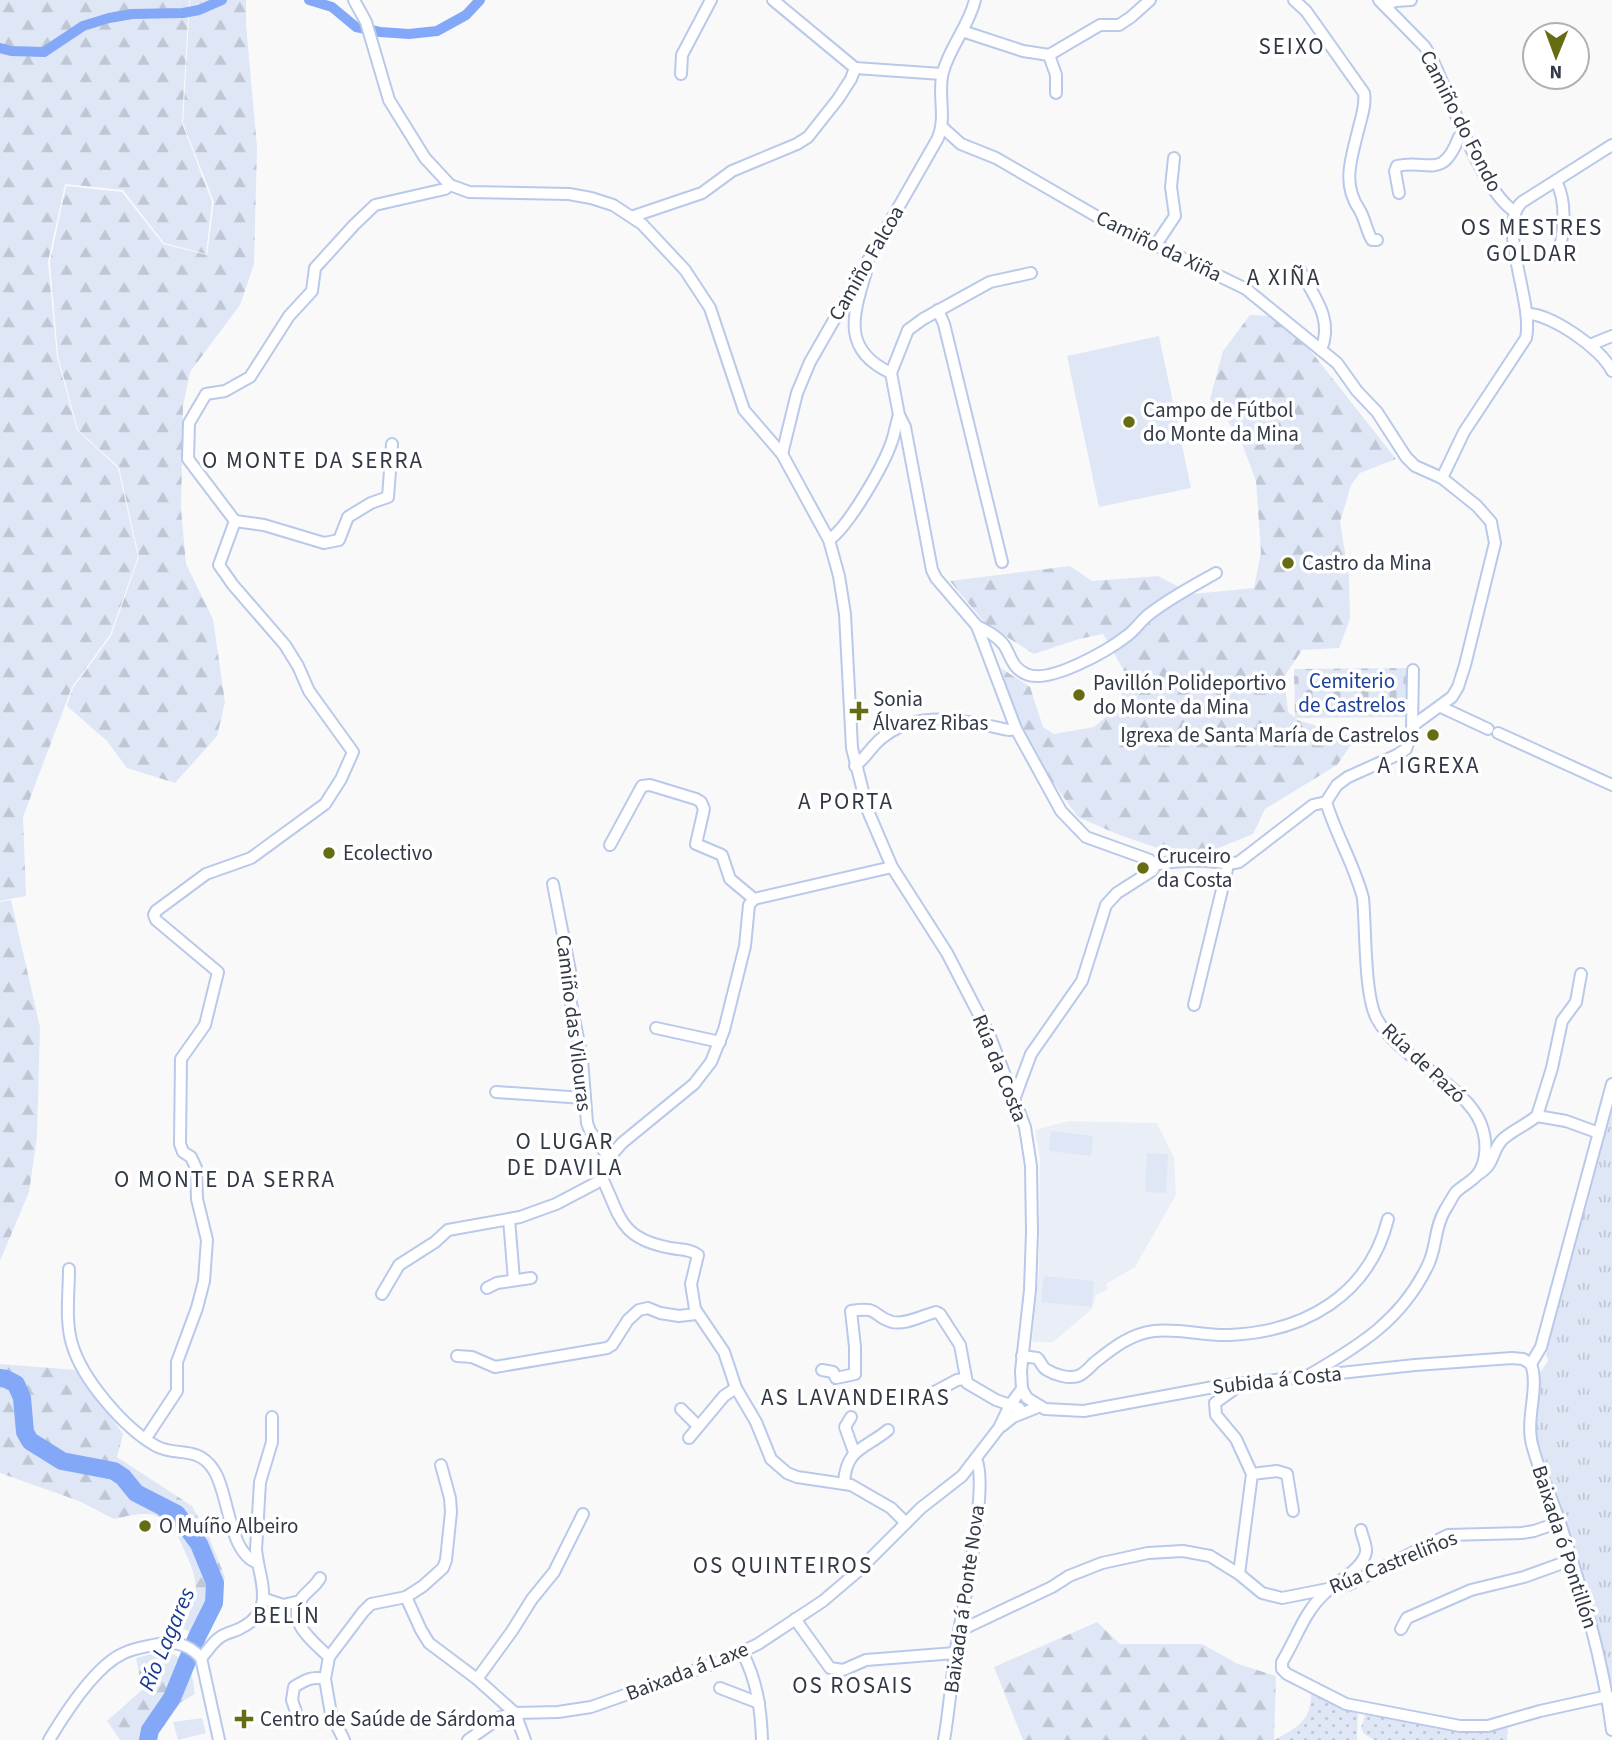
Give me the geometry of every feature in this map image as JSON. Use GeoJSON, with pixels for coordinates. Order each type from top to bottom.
{"type":"FeatureCollection","features":[{"type":"Feature","properties":{"kind":"street"},"geometry":{"type":"LineString","coordinates":[[354,0],[366,22],[383,82],[395,112],[425,158],[450,186],[469,192],[580,195],[614,205],[634,216],[702,193],[732,171],[808,137],[852,79],[855,68]]}},
{"type":"Feature","properties":{"kind":"street"},"geometry":{"type":"LineString","coordinates":[[681,74],[682,55],[711,0]]}},
{"type":"Feature","properties":{"kind":"street"},"geometry":{"type":"LineString","coordinates":[[773,0],[855,68],[942,74]]}},
{"type":"Feature","properties":{"kind":"street"},"geometry":{"type":"LineString","coordinates":[[943,127],[942,74],[975,0]]}},
{"type":"Feature","properties":{"kind":"street"},"geometry":{"type":"LineString","coordinates":[[962,32],[1023,51],[1049,55],[1100,25],[1119,25],[1150,0]]}},
{"type":"Feature","properties":{"kind":"street"},"geometry":{"type":"LineString","coordinates":[[1294,0],[1306,11],[1364,93],[1365,106],[1349,176],[1351,197],[1372,240],[1377,240]]}},
{"type":"Feature","properties":{"kind":"street"},"geometry":{"type":"LineString","coordinates":[[1382,3],[1411,0]]}},
{"type":"Feature","properties":{"kind":"street","name":"Camiño do Fondo"},"geometry":{"type":"LineString","coordinates":[[1382,3],[1425,47],[1464,135],[1494,189],[1514,211]]}},
{"type":"Feature","properties":{"kind":"street"},"geometry":{"type":"LineString","coordinates":[[1049,55],[1056,75],[1056,93]]}},
{"type":"Feature","properties":{"kind":"street","name":"Camiño da Xiña"},"geometry":{"type":"LineString","coordinates":[[943,127],[961,144],[996,158],[1096,216],[1246,289],[1337,363],[1357,391],[1377,412],[1406,457],[1415,466],[1442,478],[1477,506],[1491,522],[1495,543],[1458,687],[1441,707],[1415,724],[1412,729]]}},
{"type":"Feature","properties":{"kind":"street","name":"Camiño Falcoa"},"geometry":{"type":"LineString","coordinates":[[782,454],[797,393],[810,362],[943,127]]}},
{"type":"Feature","properties":{"kind":"street"},"geometry":{"type":"LineString","coordinates":[[1399,193],[1395,172],[1397,166],[1440,165],[1455,149],[1459,137],[1464,135]]}},
{"type":"Feature","properties":{"kind":"street"},"geometry":{"type":"LineString","coordinates":[[1442,478],[1464,432],[1523,345],[1528,331],[1528,314],[1512,234],[1514,211],[1522,202],[1612,145]]}},
{"type":"Feature","properties":{"kind":"street"},"geometry":{"type":"LineString","coordinates":[[1154,246],[1175,216],[1171,187],[1174,158]]}},
{"type":"Feature","properties":{"kind":"street"},"geometry":{"type":"LineString","coordinates":[[1556,180],[1561,192],[1564,223],[1559,256]]}},
{"type":"Feature","properties":{"kind":"street"},"geometry":{"type":"LineString","coordinates":[[392,444],[388,497],[371,503],[348,517],[340,540],[324,543],[264,525],[235,521],[188,459],[189,423],[206,394],[225,391],[250,377],[289,316],[312,291],[315,268],[354,225],[375,205],[450,186]]}},
{"type":"Feature","properties":{"kind":"street","name":"Rúa da Costa"},"geometry":{"type":"LineString","coordinates":[[634,216],[678,261],[705,297],[744,410],[782,454],[829,540],[845,614],[849,715],[855,766],[868,811],[892,867],[952,962],[989,1034],[1015,1097],[1028,1146],[1032,1184],[1030,1290],[1022,1356],[1025,1393]]}},
{"type":"Feature","properties":{"kind":"street"},"geometry":{"type":"LineString","coordinates":[[872,252],[853,326],[856,338],[870,360],[891,373]]}},
{"type":"Feature","properties":{"kind":"street"},"geometry":{"type":"LineString","coordinates":[[1299,269],[1326,322],[1325,342],[1321,350]]}},
{"type":"Feature","properties":{"kind":"street"},"geometry":{"type":"LineString","coordinates":[[1031,273],[990,282],[938,310],[908,330],[891,373],[899,415],[906,434],[932,570],[977,626],[1016,729],[1061,811],[1078,831],[1094,842],[1150,860],[1154,865]]}},
{"type":"Feature","properties":{"kind":"street"},"geometry":{"type":"LineString","coordinates":[[938,310],[944,324],[1002,562]]}},
{"type":"Feature","properties":{"kind":"street"},"geometry":{"type":"LineString","coordinates":[[1528,314],[1536,314],[1555,323],[1590,345],[1612,371]]}},
{"type":"Feature","properties":{"kind":"street"},"geometry":{"type":"LineString","coordinates":[[1590,345],[1612,336]]}},
{"type":"Feature","properties":{"kind":"street"},"geometry":{"type":"LineString","coordinates":[[829,540],[843,527],[884,457],[894,445],[899,415]]}},
{"type":"Feature","properties":{"kind":"street"},"geometry":{"type":"LineString","coordinates":[[894,445],[903,444],[906,434]]}},
{"type":"Feature","properties":{"kind":"street"},"geometry":{"type":"LineString","coordinates":[[894,445],[904,451],[911,461]]}},
{"type":"Feature","properties":{"kind":"street"},"geometry":{"type":"LineString","coordinates":[[146,1438],[177,1391],[177,1362],[197,1308],[204,1280],[208,1240],[197,1199],[196,1168],[180,1144],[181,1059],[205,1025],[218,972],[156,920],[154,915],[206,874],[251,858],[325,804],[341,779],[353,752],[309,691],[285,645],[219,565],[235,521]]}},
{"type":"Feature","properties":{"kind":"street"},"geometry":{"type":"LineString","coordinates":[[977,626],[1004,645],[1011,662],[1020,671],[1034,677],[1047,676],[1105,652],[1179,594],[1216,573]]}},
{"type":"Feature","properties":{"kind":"street"},"geometry":{"type":"LineString","coordinates":[[1154,865],[1168,862],[1218,862],[1228,865],[1239,863],[1313,805],[1326,802],[1337,785],[1348,777],[1406,749],[1412,729],[1413,670]]}},
{"type":"Feature","properties":{"kind":"street"},"geometry":{"type":"LineString","coordinates":[[1441,707],[1612,785]]}},
{"type":"Feature","properties":{"kind":"street"},"geometry":{"type":"LineString","coordinates":[[855,766],[866,757],[876,742],[888,733],[923,722],[954,720],[1016,729]]}},
{"type":"Feature","properties":{"kind":"street"},"geometry":{"type":"LineString","coordinates":[[610,845],[642,786],[650,785],[696,799],[704,809],[696,844],[722,855],[730,879],[754,899]]}},
{"type":"Feature","properties":{"kind":"street","name":"Rúa de Pazó"},"geometry":{"type":"LineString","coordinates":[[1326,802],[1363,898],[1373,1011],[1393,1039],[1472,1108],[1482,1125],[1486,1140],[1485,1157],[1477,1175]]}},
{"type":"Feature","properties":{"kind":"street"},"geometry":{"type":"LineString","coordinates":[[1015,1097],[1031,1054],[1082,981],[1106,905],[1117,893],[1153,870],[1154,865]]}},
{"type":"Feature","properties":{"kind":"street"},"geometry":{"type":"LineString","coordinates":[[1194,1005],[1228,865]]}},
{"type":"Feature","properties":{"kind":"street"},"geometry":{"type":"LineString","coordinates":[[382,1294],[399,1265],[435,1242],[448,1230],[509,1219],[580,1193],[602,1178],[609,1157],[694,1084],[711,1062],[720,1042],[745,946],[749,905],[754,899],[892,867]]}},
{"type":"Feature","properties":{"kind":"street","name":"Camiño das Vilouras"},"geometry":{"type":"LineString","coordinates":[[553,884],[570,971],[570,998],[582,1059],[584,1098],[590,1131],[609,1157]]}},
{"type":"Feature","properties":{"kind":"street"},"geometry":{"type":"LineString","coordinates":[[1304,1377],[1346,1354],[1389,1322],[1418,1286],[1430,1262],[1438,1222],[1456,1192],[1489,1168],[1497,1147],[1504,1139],[1536,1116],[1552,1068],[1562,1021],[1576,1002],[1581,974]]}},
{"type":"Feature","properties":{"kind":"street"},"geometry":{"type":"LineString","coordinates":[[656,1028],[720,1042]]}},
{"type":"Feature","properties":{"kind":"street"},"geometry":{"type":"LineString","coordinates":[[1531,1364],[1541,1347],[1612,1084]]}},
{"type":"Feature","properties":{"kind":"street"},"geometry":{"type":"LineString","coordinates":[[496,1092],[584,1098]]}},
{"type":"Feature","properties":{"kind":"street"},"geometry":{"type":"LineString","coordinates":[[1536,1116],[1566,1121],[1599,1133]]}},
{"type":"Feature","properties":{"kind":"street"},"geometry":{"type":"LineString","coordinates":[[602,1178],[618,1216],[632,1235],[659,1246],[690,1250],[698,1255],[691,1284],[696,1314],[724,1352],[736,1388],[756,1422],[775,1465],[797,1477],[851,1485],[891,1508],[906,1523]]}},
{"type":"Feature","properties":{"kind":"street"},"geometry":{"type":"LineString","coordinates":[[509,1219],[514,1280]]}},
{"type":"Feature","properties":{"kind":"street"},"geometry":{"type":"LineString","coordinates":[[1022,1356],[1037,1358],[1048,1371],[1076,1377],[1118,1344],[1144,1333],[1169,1330],[1226,1335],[1254,1333],[1305,1318],[1342,1298],[1360,1278],[1384,1237],[1388,1219]]}},
{"type":"Feature","properties":{"kind":"street"},"geometry":{"type":"LineString","coordinates":[[69,1269],[71,1342],[83,1371],[128,1426],[165,1449],[181,1450],[206,1460],[215,1472],[236,1539],[252,1561],[258,1563]]}},
{"type":"Feature","properties":{"kind":"street"},"geometry":{"type":"LineString","coordinates":[[487,1288],[498,1283],[531,1278]]}},
{"type":"Feature","properties":{"kind":"street"},"geometry":{"type":"LineString","coordinates":[[457,1356],[472,1357],[495,1367],[585,1353],[612,1345],[628,1320],[639,1310],[648,1308],[660,1313],[696,1314]]}},
{"type":"Feature","properties":{"kind":"street"},"geometry":{"type":"LineString","coordinates":[[822,1370],[833,1372],[836,1378],[855,1374],[851,1311],[873,1310],[889,1321],[897,1322],[936,1312],[960,1345],[965,1379],[970,1386],[1014,1410],[1038,1406]]}},
{"type":"Feature","properties":{"kind":"street","name":"Subida á Costa"},"geometry":{"type":"LineString","coordinates":[[1025,1393],[1038,1406],[1053,1410],[1105,1409],[1180,1392],[1244,1383],[1512,1358],[1523,1359],[1531,1364]]}},
{"type":"Feature","properties":{"kind":"street","name":"Baixada ó Pontillón"},"geometry":{"type":"LineString","coordinates":[[1531,1364],[1533,1374],[1529,1429],[1532,1447],[1560,1522],[1594,1638],[1608,1696],[1612,1730]]}},
{"type":"Feature","properties":{"kind":"street"},"geometry":{"type":"LineString","coordinates":[[931,1394],[957,1380],[965,1379]]}},
{"type":"Feature","properties":{"kind":"street"},"geometry":{"type":"LineString","coordinates":[[1239,1574],[1252,1474],[1236,1439],[1214,1411],[1215,1403],[1244,1383]]}},
{"type":"Feature","properties":{"kind":"street"},"geometry":{"type":"LineString","coordinates":[[689,1438],[724,1396],[736,1388]]}},
{"type":"Feature","properties":{"kind":"street","name":"Baixada á Laxe"},"geometry":{"type":"LineString","coordinates":[[468,1740],[501,1717],[515,1713],[558,1712],[591,1707],[742,1652],[795,1619],[823,1601],[921,1508],[948,1488],[976,1459],[1025,1393]]}},
{"type":"Feature","properties":{"kind":"street"},"geometry":{"type":"LineString","coordinates":[[681,1409],[698,1426]]}},
{"type":"Feature","properties":{"kind":"street"},"geometry":{"type":"LineString","coordinates":[[199,1656],[216,1640],[251,1622],[265,1599],[257,1550],[260,1482],[272,1442],[272,1417]]}},
{"type":"Feature","properties":{"kind":"street"},"geometry":{"type":"LineString","coordinates":[[851,1418],[845,1427],[854,1452]]}},
{"type":"Feature","properties":{"kind":"street"},"geometry":{"type":"LineString","coordinates":[[844,1483],[844,1474],[854,1452],[873,1443],[888,1430]]}},
{"type":"Feature","properties":{"kind":"street","name":"Baixada á Ponte Nova"},"geometry":{"type":"LineString","coordinates":[[944,1740],[979,1500],[980,1469],[976,1459]]}},
{"type":"Feature","properties":{"kind":"street"},"geometry":{"type":"LineString","coordinates":[[344,1740],[331,1714],[325,1679],[329,1657],[371,1604],[406,1597],[439,1572],[446,1560],[450,1499],[441,1465]]}},
{"type":"Feature","properties":{"kind":"street"},"geometry":{"type":"LineString","coordinates":[[1252,1474],[1277,1471],[1287,1474],[1293,1511]]}},
{"type":"Feature","properties":{"kind":"street"},"geometry":{"type":"LineString","coordinates":[[477,1679],[531,1600],[554,1572],[583,1514]]}},
{"type":"Feature","properties":{"kind":"street","name":"Rúa Castreliños"},"geometry":{"type":"LineString","coordinates":[[960,1630],[1052,1587],[1069,1576],[1102,1563],[1147,1553],[1184,1551],[1210,1556],[1239,1574],[1262,1593],[1274,1597],[1326,1591],[1348,1585],[1448,1535],[1534,1531],[1560,1522]]}},
{"type":"Feature","properties":{"kind":"street"},"geometry":{"type":"LineString","coordinates":[[1361,1530],[1365,1546],[1364,1556],[1339,1583],[1326,1591],[1308,1612],[1282,1666],[1287,1674],[1346,1704],[1473,1727],[1488,1726],[1608,1696]]}},
{"type":"Feature","properties":{"kind":"street"},"geometry":{"type":"LineString","coordinates":[[1401,1629],[1407,1618],[1471,1590],[1524,1577],[1571,1560]]}},
{"type":"Feature","properties":{"kind":"street"},"geometry":{"type":"LineString","coordinates":[[265,1599],[284,1605],[300,1601],[315,1587],[320,1578]]}},
{"type":"Feature","properties":{"kind":"street"},"geometry":{"type":"LineString","coordinates":[[406,1597],[429,1643],[463,1666],[515,1713],[525,1740]]}},
{"type":"Feature","properties":{"kind":"street"},"geometry":{"type":"LineString","coordinates":[[300,1601],[297,1619],[300,1627],[329,1657]]}},
{"type":"Feature","properties":{"kind":"street"},"geometry":{"type":"LineString","coordinates":[[795,1619],[830,1668],[835,1670],[844,1670],[866,1660],[955,1653]]}},
{"type":"Feature","properties":{"kind":"street"},"geometry":{"type":"LineString","coordinates":[[49,1740],[90,1682],[116,1657],[128,1651],[169,1642],[181,1644],[199,1656],[219,1740]]}},
{"type":"Feature","properties":{"kind":"street"},"geometry":{"type":"LineString","coordinates":[[742,1652],[753,1677],[759,1703],[762,1740]]}},
{"type":"Feature","properties":{"kind":"street"},"geometry":{"type":"LineString","coordinates":[[296,1712],[292,1700],[294,1687],[306,1679],[325,1679]]}},
{"type":"Feature","properties":{"kind":"street"},"geometry":{"type":"LineString","coordinates":[[720,1688],[759,1703]]}},
{"type":"Feature","properties":{"kind":"shaded area"},"geometry":{"type":"Polygon","coordinates":[[[1068,1121],[1157,1123],[1174,1158],[1176,1195],[1135,1267],[1106,1284],[1108,1289],[1096,1295],[1091,1310],[1053,1342],[1032,1342],[1039,1268],[1040,1159],[1035,1130],[1068,1121]]]}},
{"type":"Feature","properties":{"kind":"green space"},"geometry":{"type":"Polygon","coordinates":[[[0,0],[189,0],[182,123],[212,202],[206,254],[164,243],[123,190],[65,184],[48,262],[57,357],[77,430],[118,468],[138,557],[110,635],[72,687],[23,817],[26,896],[0,901],[0,0]]]}},
{"type":"Feature","properties":{"kind":"green space"},"geometry":{"type":"Polygon","coordinates":[[[190,0],[246,0],[257,147],[254,264],[240,305],[190,372],[183,406],[181,509],[186,564],[213,619],[225,702],[217,736],[175,783],[127,768],[107,741],[67,706],[73,688],[111,636],[139,557],[119,467],[78,430],[58,356],[50,262],[66,186],[122,192],[163,244],[207,255],[214,202],[183,123],[190,0]]]}},
{"type":"Feature","properties":{"kind":"green space"},"geometry":{"type":"Polygon","coordinates":[[[1250,315],[1272,316],[1310,350],[1396,459],[1360,473],[1351,485],[1340,522],[1349,576],[1350,619],[1339,648],[1302,650],[1284,677],[1288,712],[1298,720],[1356,738],[1337,765],[1265,809],[1253,834],[1209,852],[1163,850],[1078,817],[1052,781],[1021,728],[1001,668],[1030,687],[1043,727],[1054,734],[1094,727],[1120,705],[1124,671],[1103,634],[1034,654],[985,623],[950,581],[1070,566],[1092,581],[1158,576],[1193,594],[1254,588],[1261,552],[1256,481],[1239,436],[1210,399],[1223,351],[1250,315]]]}},
{"type":"Feature","properties":{"kind":"green space","name":"Campo de Fútbol do Monte da Mina"},"geometry":{"type":"Polygon","coordinates":[[[1159,336],[1191,488],[1099,507],[1067,356],[1159,336]]]}},
{"type":"Feature","properties":{"kind":"green space","name":"Cemiterio de Castrelos"},"geometry":{"type":"Polygon","coordinates":[[[1408,668],[1409,717],[1295,718],[1294,669],[1408,668]]]}},
{"type":"Feature","properties":{"kind":"green space"},"geometry":{"type":"Polygon","coordinates":[[[11,900],[40,1027],[37,1137],[29,1192],[0,1261],[0,902],[11,900]]]}},
{"type":"Feature","properties":{"kind":"green space"},"geometry":{"type":"Polygon","coordinates":[[[1612,1099],[1612,1692],[1595,1623],[1534,1428],[1539,1374],[1548,1361],[1545,1346],[1612,1099]]]}},
{"type":"Feature","properties":{"kind":"green space"},"geometry":{"type":"Polygon","coordinates":[[[1051,1131],[1093,1136],[1091,1156],[1049,1151],[1051,1131]]]}},
{"type":"Feature","properties":{"kind":"green space"},"geometry":{"type":"Polygon","coordinates":[[[1147,1153],[1168,1154],[1166,1193],[1145,1192],[1147,1153]]]}},
{"type":"Feature","properties":{"kind":"green space"},"geometry":{"type":"Polygon","coordinates":[[[1044,1276],[1094,1281],[1092,1307],[1041,1302],[1044,1276]]]}},
{"type":"Feature","properties":{"kind":"green space"},"geometry":{"type":"Polygon","coordinates":[[[0,1364],[77,1370],[123,1434],[117,1457],[192,1506],[209,1537],[225,1577],[216,1611],[203,1638],[182,1628],[194,1601],[195,1580],[180,1540],[167,1521],[151,1514],[114,1519],[79,1501],[0,1473],[0,1364]]]}},
{"type":"Feature","properties":{"kind":"green space"},"geometry":{"type":"Polygon","coordinates":[[[1097,1622],[1120,1644],[1202,1644],[1238,1664],[1276,1676],[1274,1740],[1023,1740],[994,1667],[1097,1622]]]}},
{"type":"Feature","properties":{"kind":"green space"},"geometry":{"type":"Polygon","coordinates":[[[163,1651],[179,1657],[188,1666],[195,1694],[180,1703],[157,1736],[157,1740],[120,1740],[107,1721],[142,1690],[136,1658],[163,1651]]]}},
{"type":"Feature","properties":{"kind":"green space"},"geometry":{"type":"Polygon","coordinates":[[[1311,1690],[1358,1711],[1357,1740],[1274,1740],[1302,1722],[1309,1709],[1311,1690]]]}},
{"type":"Feature","properties":{"kind":"green space"},"geometry":{"type":"Polygon","coordinates":[[[1372,1712],[1478,1731],[1508,1724],[1507,1740],[1374,1740],[1364,1734],[1361,1728],[1365,1715],[1372,1712]]]}},
{"type":"Feature","properties":{"kind":"green space"},"geometry":{"type":"Polygon","coordinates":[[[202,1718],[206,1733],[178,1740],[173,1722],[202,1718]]]}},
{"type":"Feature","properties":{"kind":"waterway"},"geometry":{"type":"LineString","coordinates":[[0,48],[44,52],[83,26],[109,18],[132,14],[183,13],[199,10],[222,0]]}},
{"type":"Feature","properties":{"kind":"waterway"},"geometry":{"type":"LineString","coordinates":[[309,0],[332,7],[356,27],[409,34],[437,31],[466,15],[480,0]]}},
{"type":"Feature","properties":{"kind":"waterway","name":"Río Lagares"},"geometry":{"type":"LineString","coordinates":[[0,1378],[16,1384],[22,1398],[25,1432],[30,1441],[62,1461],[114,1471],[123,1477],[136,1493],[177,1514],[199,1544],[215,1583],[214,1603],[172,1698],[150,1730],[148,1740]]}},
{"type":"Feature","properties":{"kind":"place","name":"Campo de Fútbol do Monte da Mina"},"geometry":{"type":"Point","coordinates":[1129,422]}},
{"type":"Feature","properties":{"kind":"place","name":"Castro da Mina"},"geometry":{"type":"Point","coordinates":[1288,563]}},
{"type":"Feature","properties":{"kind":"place","name":"Pavillón Polideportivo do Monte da Mina"},"geometry":{"type":"Point","coordinates":[1079,695]}},
{"type":"Feature","properties":{"kind":"place","name":"Sonia Álvarez Ribas"},"geometry":{"type":"Point","coordinates":[859,711]}},
{"type":"Feature","properties":{"kind":"place","name":"Igrexa de Santa María de Castrelos"},"geometry":{"type":"Point","coordinates":[1433,735]}},
{"type":"Feature","properties":{"kind":"place","name":"Ecolectivo"},"geometry":{"type":"Point","coordinates":[329,853]}},
{"type":"Feature","properties":{"kind":"place","name":"Cruceiro da Costa"},"geometry":{"type":"Point","coordinates":[1143,868]}},
{"type":"Feature","properties":{"kind":"place","name":"O Muíño Albeiro"},"geometry":{"type":"Point","coordinates":[145,1526]}},
{"type":"Feature","properties":{"kind":"place","name":"Centro de Saúde de Sárdoma"},"geometry":{"type":"Point","coordinates":[244,1719]}},
{"type":"Feature","properties":{"kind":"district","name":"SEIXO"},"geometry":{"type":"Point","coordinates":[1292,46]}},
{"type":"Feature","properties":{"kind":"district","name":"OS MESTRES GOLDAR"},"geometry":{"type":"Point","coordinates":[1532,240]}},
{"type":"Feature","properties":{"kind":"district","name":"A XIÑA"},"geometry":{"type":"Point","coordinates":[1284,277]}},
{"type":"Feature","properties":{"kind":"district","name":"O MONTE DA SERRA"},"geometry":{"type":"Point","coordinates":[313,460]}},
{"type":"Feature","properties":{"kind":"district","name":"A IGREXA"},"geometry":{"type":"Point","coordinates":[1429,765]}},
{"type":"Feature","properties":{"kind":"district","name":"A PORTA"},"geometry":{"type":"Point","coordinates":[846,801]}},
{"type":"Feature","properties":{"kind":"district","name":"O LUGAR DE DAVILA"},"geometry":{"type":"Point","coordinates":[565,1154]}},
{"type":"Feature","properties":{"kind":"district","name":"O MONTE DA SERRA"},"geometry":{"type":"Point","coordinates":[225,1179]}},
{"type":"Feature","properties":{"kind":"district","name":"AS LAVANDEIRAS"},"geometry":{"type":"Point","coordinates":[856,1397]}},
{"type":"Feature","properties":{"kind":"district","name":"OS QUINTEIROS"},"geometry":{"type":"Point","coordinates":[783,1565]}},
{"type":"Feature","properties":{"kind":"district","name":"BELÍN"},"geometry":{"type":"Point","coordinates":[287,1615]}},
{"type":"Feature","properties":{"kind":"district","name":"OS ROSAIS"},"geometry":{"type":"Point","coordinates":[853,1685]}}]}
